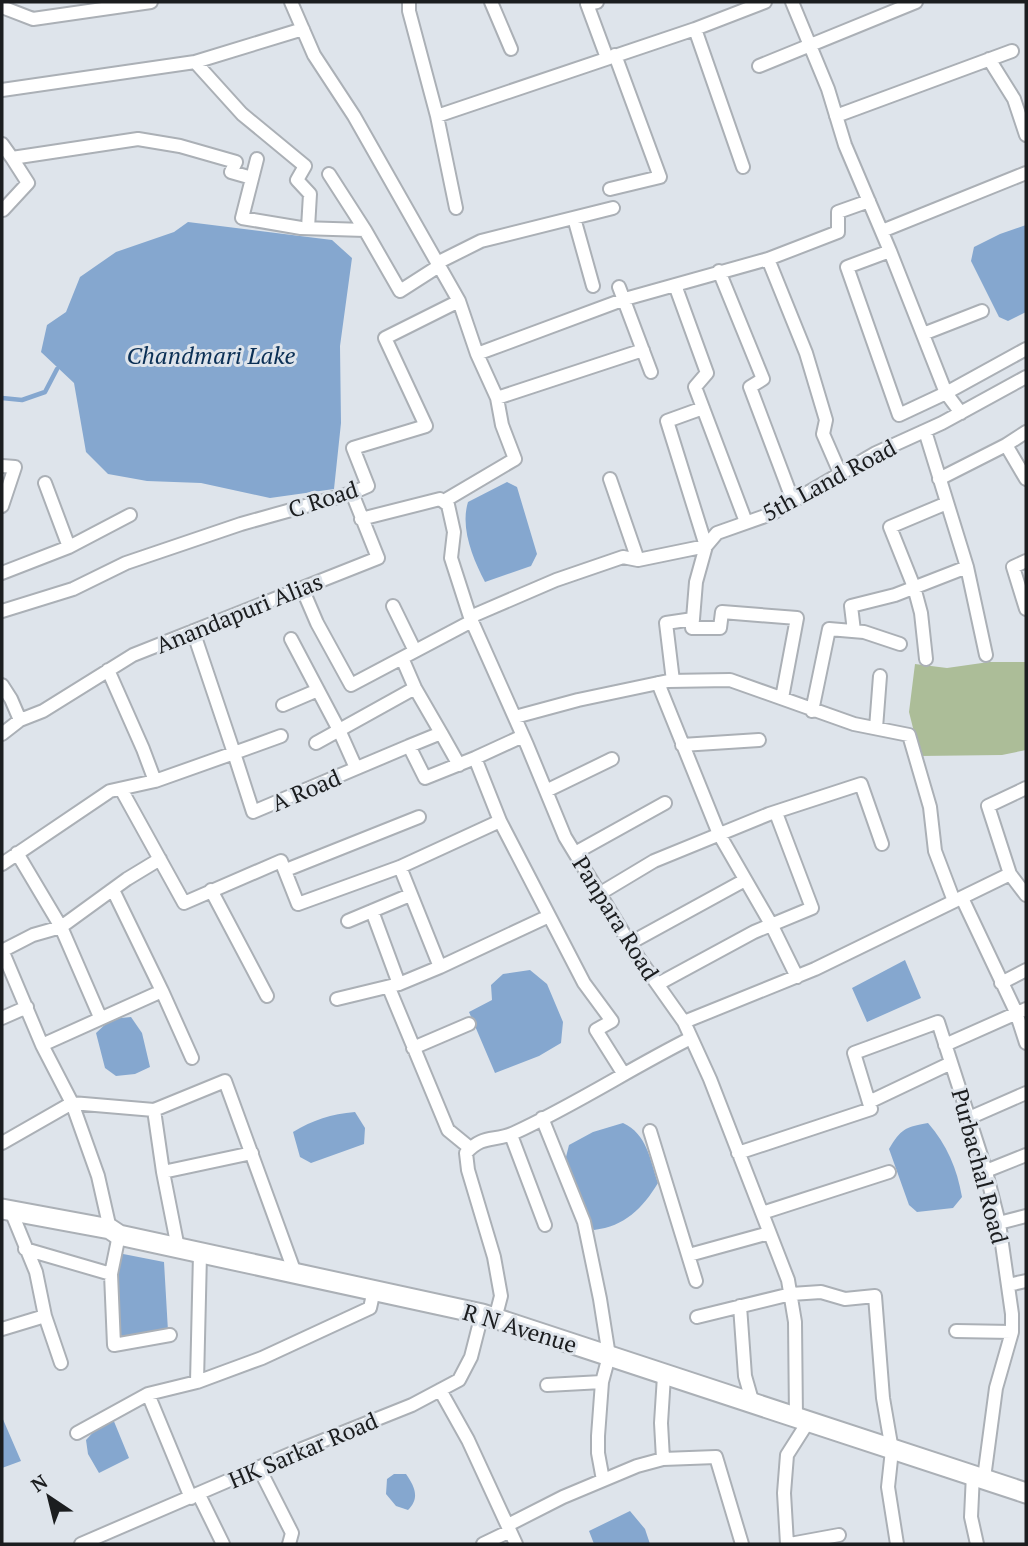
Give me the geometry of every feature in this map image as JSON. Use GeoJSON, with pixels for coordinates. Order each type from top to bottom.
{"type":"FeatureCollection","features":[{"type":"Feature","properties":{"kind":"main road","name":"R N Avenue"},"geometry":{"type":"LineString","coordinates":[[7,1210],[489,1316],[664,1376],[1026,1493]]}},
{"type":"Feature","properties":{"kind":"street"},"geometry":{"type":"LineString","coordinates":[[2,7],[33,19],[96,7],[151,2]]}},
{"type":"Feature","properties":{"kind":"street"},"geometry":{"type":"LineString","coordinates":[[291,2],[314,55],[354,116],[459,301],[477,354],[497,398],[502,425],[514,459],[444,501],[440,499],[361,519]]}},
{"type":"Feature","properties":{"kind":"street"},"geometry":{"type":"LineString","coordinates":[[409,2],[456,208]]}},
{"type":"Feature","properties":{"kind":"street"},"geometry":{"type":"LineString","coordinates":[[491,2],[511,49]]}},
{"type":"Feature","properties":{"kind":"street"},"geometry":{"type":"LineString","coordinates":[[436,116],[695,29],[765,2]]}},
{"type":"Feature","properties":{"kind":"street"},"geometry":{"type":"LineString","coordinates":[[792,2],[811,47],[845,145],[946,393],[961,413]]}},
{"type":"Feature","properties":{"kind":"street"},"geometry":{"type":"LineString","coordinates":[[759,66],[916,2]]}},
{"type":"Feature","properties":{"kind":"street"},"geometry":{"type":"LineString","coordinates":[[590,3],[660,177],[610,189]]}},
{"type":"Feature","properties":{"kind":"street"},"geometry":{"type":"LineString","coordinates":[[2,90],[195,62],[303,29]]}},
{"type":"Feature","properties":{"kind":"street"},"geometry":{"type":"LineString","coordinates":[[695,29],[743,167]]}},
{"type":"Feature","properties":{"kind":"street"},"geometry":{"type":"LineString","coordinates":[[836,116],[1012,51]]}},
{"type":"Feature","properties":{"kind":"street"},"geometry":{"type":"LineString","coordinates":[[989,59],[1014,99],[1026,135]]}},
{"type":"Feature","properties":{"kind":"street"},"geometry":{"type":"LineString","coordinates":[[195,62],[242,114],[305,166],[297,180],[310,194],[308,228]]}},
{"type":"Feature","properties":{"kind":"street"},"geometry":{"type":"LineString","coordinates":[[12,158],[138,139],[180,146],[236,162],[231,172],[252,178]]}},
{"type":"Feature","properties":{"kind":"street"},"geometry":{"type":"LineString","coordinates":[[2,144],[28,183],[3,210]]}},
{"type":"Feature","properties":{"kind":"street"},"geometry":{"type":"LineString","coordinates":[[257,159],[242,218],[308,228],[365,230]]}},
{"type":"Feature","properties":{"kind":"street"},"geometry":{"type":"LineString","coordinates":[[882,231],[1026,173]]}},
{"type":"Feature","properties":{"kind":"street"},"geometry":{"type":"LineString","coordinates":[[329,174],[400,291],[481,240],[613,208]]}},
{"type":"Feature","properties":{"kind":"street"},"geometry":{"type":"LineString","coordinates":[[477,354],[625,299],[768,259],[838,232],[838,212],[869,201]]}},
{"type":"Feature","properties":{"kind":"street"},"geometry":{"type":"LineString","coordinates":[[574,218],[593,286]]}},
{"type":"Feature","properties":{"kind":"street"},"geometry":{"type":"LineString","coordinates":[[890,251],[847,267],[899,415],[946,393],[1026,349]]}},
{"type":"Feature","properties":{"kind":"street"},"geometry":{"type":"LineString","coordinates":[[768,259],[806,353],[826,420],[823,434],[840,473]]}},
{"type":"Feature","properties":{"kind":"street"},"geometry":{"type":"LineString","coordinates":[[719,271],[763,379],[750,387],[793,501]]}},
{"type":"Feature","properties":{"kind":"street"},"geometry":{"type":"LineString","coordinates":[[675,285],[707,373],[695,387],[746,522]]}},
{"type":"Feature","properties":{"kind":"street"},"geometry":{"type":"LineString","coordinates":[[619,287],[651,372]]}},
{"type":"Feature","properties":{"kind":"street","name":"C Road"},"geometry":{"type":"LineString","coordinates":[[2,611],[73,589],[138,558],[368,486],[353,448],[426,426],[385,338],[459,301]]}},
{"type":"Feature","properties":{"kind":"street"},"geometry":{"type":"LineString","coordinates":[[923,334],[982,311]]}},
{"type":"Feature","properties":{"kind":"street"},"geometry":{"type":"LineString","coordinates":[[497,398],[643,349]]}},
{"type":"Feature","properties":{"kind":"street","name":"5th Land Road"},"geometry":{"type":"LineString","coordinates":[[302,588],[317,623],[351,685],[471,619],[556,580],[623,557],[638,560],[706,546],[717,533],[771,514],[876,453],[961,413],[1026,377]]}},
{"type":"Feature","properties":{"kind":"street"},"geometry":{"type":"LineString","coordinates":[[703,408],[667,421],[706,546],[695,582],[692,628],[720,628],[722,612],[797,618],[782,698]]}},
{"type":"Feature","properties":{"kind":"street"},"geometry":{"type":"LineString","coordinates":[[925,431],[967,567],[986,655]]}},
{"type":"Feature","properties":{"kind":"street"},"geometry":{"type":"LineString","coordinates":[[939,479],[1026,432]]}},
{"type":"Feature","properties":{"kind":"street"},"geometry":{"type":"LineString","coordinates":[[1006,445],[1026,479]]}},
{"type":"Feature","properties":{"kind":"street"},"geometry":{"type":"LineString","coordinates":[[2,466],[15,467],[2,506]]}},
{"type":"Feature","properties":{"kind":"street"},"geometry":{"type":"LineString","coordinates":[[610,479],[638,560]]}},
{"type":"Feature","properties":{"kind":"street"},"geometry":{"type":"LineString","coordinates":[[45,483],[69,547]]}},
{"type":"Feature","properties":{"kind":"street","name":"Anandapuri Alias"},"geometry":{"type":"LineString","coordinates":[[2,734],[20,720],[43,711],[133,655],[378,558],[352,493]]}},
{"type":"Feature","properties":{"kind":"street","name":"Panpara Road"},"geometry":{"type":"LineString","coordinates":[[444,501],[448,505],[454,532],[451,558],[471,619],[565,837],[630,943],[684,1022],[762,1213],[791,1294],[802,1420]]}},
{"type":"Feature","properties":{"kind":"street"},"geometry":{"type":"LineString","coordinates":[[926,659],[921,613],[914,587],[890,527],[947,503]]}},
{"type":"Feature","properties":{"kind":"street"},"geometry":{"type":"LineString","coordinates":[[2,573],[69,547],[130,515]]}},
{"type":"Feature","properties":{"kind":"street"},"geometry":{"type":"LineString","coordinates":[[1026,561],[1013,567],[1026,609]]}},
{"type":"Feature","properties":{"kind":"street"},"geometry":{"type":"LineString","coordinates":[[854,631],[852,606],[967,567]]}},
{"type":"Feature","properties":{"kind":"street"},"geometry":{"type":"LineString","coordinates":[[393,606],[415,651]]}},
{"type":"Feature","properties":{"kind":"street"},"geometry":{"type":"LineString","coordinates":[[673,681],[666,623],[693,619]]}},
{"type":"Feature","properties":{"kind":"street"},"geometry":{"type":"LineString","coordinates":[[812,711],[829,629],[864,632],[900,644]]}},
{"type":"Feature","properties":{"kind":"street"},"geometry":{"type":"LineString","coordinates":[[193,631],[234,753]]}},
{"type":"Feature","properties":{"kind":"street"},"geometry":{"type":"LineString","coordinates":[[291,639],[356,768]]}},
{"type":"Feature","properties":{"kind":"street"},"geometry":{"type":"LineString","coordinates":[[402,658],[415,688],[460,765]]}},
{"type":"Feature","properties":{"kind":"street"},"geometry":{"type":"LineString","coordinates":[[108,670],[155,781]]}},
{"type":"Feature","properties":{"kind":"street"},"geometry":{"type":"LineString","coordinates":[[876,728],[880,676]]}},
{"type":"Feature","properties":{"kind":"street"},"geometry":{"type":"LineString","coordinates":[[515,717],[673,681],[730,680],[812,711],[909,735],[930,807],[935,851],[1001,983],[1021,1011],[1026,1043]]}},
{"type":"Feature","properties":{"kind":"street"},"geometry":{"type":"LineString","coordinates":[[658,684],[719,834],[771,924],[797,977]]}},
{"type":"Feature","properties":{"kind":"street"},"geometry":{"type":"LineString","coordinates":[[2,685],[20,720]]}},
{"type":"Feature","properties":{"kind":"street"},"geometry":{"type":"LineString","coordinates":[[316,743],[415,688]]}},
{"type":"Feature","properties":{"kind":"street"},"geometry":{"type":"LineString","coordinates":[[283,705],[318,690]]}},
{"type":"Feature","properties":{"kind":"street","name":"A Road"},"geometry":{"type":"LineString","coordinates":[[234,753],[253,812],[440,733]]}},
{"type":"Feature","properties":{"kind":"street"},"geometry":{"type":"LineString","coordinates":[[2,864],[110,791],[155,781],[281,736]]}},
{"type":"Feature","properties":{"kind":"street"},"geometry":{"type":"LineString","coordinates":[[409,746],[425,778],[523,736]]}},
{"type":"Feature","properties":{"kind":"street"},"geometry":{"type":"LineString","coordinates":[[682,745],[758,740]]}},
{"type":"Feature","properties":{"kind":"street"},"geometry":{"type":"LineString","coordinates":[[475,758],[500,821],[549,916],[584,983],[612,1021],[596,1030],[623,1073]]}},
{"type":"Feature","properties":{"kind":"street"},"geometry":{"type":"LineString","coordinates":[[546,791],[612,758]]}},
{"type":"Feature","properties":{"kind":"street"},"geometry":{"type":"LineString","coordinates":[[599,894],[654,861],[719,834],[862,784],[882,844]]}},
{"type":"Feature","properties":{"kind":"street"},"geometry":{"type":"LineString","coordinates":[[1026,788],[988,806],[1010,874],[1026,895]]}},
{"type":"Feature","properties":{"kind":"street"},"geometry":{"type":"LineString","coordinates":[[121,789],[184,903],[281,861],[298,904],[400,867],[500,821]]}},
{"type":"Feature","properties":{"kind":"street"},"geometry":{"type":"LineString","coordinates":[[575,853],[665,803]]}},
{"type":"Feature","properties":{"kind":"street"},"geometry":{"type":"LineString","coordinates":[[658,985],[726,946],[812,908],[776,813]]}},
{"type":"Feature","properties":{"kind":"street"},"geometry":{"type":"LineString","coordinates":[[286,870],[419,817]]}},
{"type":"Feature","properties":{"kind":"street"},"geometry":{"type":"LineString","coordinates":[[18,853],[61,927],[100,1017]]}},
{"type":"Feature","properties":{"kind":"street"},"geometry":{"type":"LineString","coordinates":[[160,859],[61,927],[33,935],[2,951],[42,1045],[72,1103],[115,1232],[111,1274],[114,1345],[170,1335]]}},
{"type":"Feature","properties":{"kind":"street"},"geometry":{"type":"LineString","coordinates":[[400,867],[440,967]]}},
{"type":"Feature","properties":{"kind":"street"},"geometry":{"type":"LineString","coordinates":[[684,1022],[797,977],[1010,874]]}},
{"type":"Feature","properties":{"kind":"street"},"geometry":{"type":"LineString","coordinates":[[630,943],[745,880]]}},
{"type":"Feature","properties":{"kind":"street"},"geometry":{"type":"LineString","coordinates":[[113,890],[192,1058]]}},
{"type":"Feature","properties":{"kind":"street"},"geometry":{"type":"LineString","coordinates":[[211,890],[267,996]]}},
{"type":"Feature","properties":{"kind":"street"},"geometry":{"type":"LineString","coordinates":[[348,921],[410,895]]}},
{"type":"Feature","properties":{"kind":"street"},"geometry":{"type":"LineString","coordinates":[[372,911],[413,1048],[448,1129],[470,1148],[476,1142],[511,1135],[691,1038]]}},
{"type":"Feature","properties":{"kind":"street"},"geometry":{"type":"LineString","coordinates":[[337,999],[394,986],[549,916]]}},
{"type":"Feature","properties":{"kind":"street"},"geometry":{"type":"LineString","coordinates":[[1001,983],[1026,970]]}},
{"type":"Feature","properties":{"kind":"street"},"geometry":{"type":"LineString","coordinates":[[42,1045],[162,990]]}},
{"type":"Feature","properties":{"kind":"street"},"geometry":{"type":"LineString","coordinates":[[2,1018],[27,1007]]}},
{"type":"Feature","properties":{"kind":"street"},"geometry":{"type":"LineString","coordinates":[[946,1045],[1021,1011]]}},
{"type":"Feature","properties":{"kind":"street","name":"Purbachal Road"},"geometry":{"type":"LineString","coordinates":[[869,1102],[854,1053],[938,1022],[986,1171],[999,1223],[1012,1332],[996,1388],[971,1517],[977,1544]]}},
{"type":"Feature","properties":{"kind":"street"},"geometry":{"type":"LineString","coordinates":[[413,1048],[469,1024]]}},
{"type":"Feature","properties":{"kind":"street"},"geometry":{"type":"LineString","coordinates":[[738,1153],[871,1109],[869,1102],[951,1063]]}},
{"type":"Feature","properties":{"kind":"street"},"geometry":{"type":"LineString","coordinates":[[2,1143],[72,1103],[154,1110],[225,1081],[295,1273]]}},
{"type":"Feature","properties":{"kind":"street"},"geometry":{"type":"LineString","coordinates":[[969,1118],[1026,1093]]}},
{"type":"Feature","properties":{"kind":"street"},"geometry":{"type":"LineString","coordinates":[[154,1110],[178,1248]]}},
{"type":"Feature","properties":{"kind":"street"},"geometry":{"type":"LineString","coordinates":[[542,1118],[584,1222],[609,1356],[602,1382],[598,1453],[603,1480]]}},
{"type":"Feature","properties":{"kind":"street"},"geometry":{"type":"LineString","coordinates":[[650,1131],[696,1281]]}},
{"type":"Feature","properties":{"kind":"street"},"geometry":{"type":"LineString","coordinates":[[511,1135],[545,1225]]}},
{"type":"Feature","properties":{"kind":"street","name":"HK Sarkar Road"},"geometry":{"type":"LineString","coordinates":[[81,1544],[412,1405],[458,1380],[501,1296],[494,1257],[468,1170],[466,1153],[470,1148]]}},
{"type":"Feature","properties":{"kind":"street"},"geometry":{"type":"LineString","coordinates":[[163,1172],[252,1153]]}},
{"type":"Feature","properties":{"kind":"street"},"geometry":{"type":"LineString","coordinates":[[986,1171],[1026,1155]]}},
{"type":"Feature","properties":{"kind":"street"},"geometry":{"type":"LineString","coordinates":[[762,1213],[889,1172]]}},
{"type":"Feature","properties":{"kind":"street"},"geometry":{"type":"LineString","coordinates":[[7,1210],[36,1272],[44,1316],[61,1363]]}},
{"type":"Feature","properties":{"kind":"street"},"geometry":{"type":"LineString","coordinates":[[999,1223],[1026,1216]]}},
{"type":"Feature","properties":{"kind":"street"},"geometry":{"type":"LineString","coordinates":[[689,1255],[769,1233]]}},
{"type":"Feature","properties":{"kind":"street"},"geometry":{"type":"LineString","coordinates":[[25,1249],[111,1274]]}},
{"type":"Feature","properties":{"kind":"street"},"geometry":{"type":"LineString","coordinates":[[197,1382],[200,1254]]}},
{"type":"Feature","properties":{"kind":"street"},"geometry":{"type":"LineString","coordinates":[[1007,1285],[1026,1281]]}},
{"type":"Feature","properties":{"kind":"street"},"geometry":{"type":"LineString","coordinates":[[78,1433],[148,1394],[197,1382],[262,1358],[370,1308],[373,1290]]}},
{"type":"Feature","properties":{"kind":"street"},"geometry":{"type":"LineString","coordinates":[[697,1317],[791,1294],[821,1292],[845,1299],[874,1296],[883,1398],[892,1450],[888,1487],[897,1544]]}},
{"type":"Feature","properties":{"kind":"street"},"geometry":{"type":"LineString","coordinates":[[740,1306],[745,1376],[753,1404]]}},
{"type":"Feature","properties":{"kind":"street"},"geometry":{"type":"LineString","coordinates":[[2,1329],[44,1316]]}},
{"type":"Feature","properties":{"kind":"street"},"geometry":{"type":"LineString","coordinates":[[956,1331],[1012,1332]]}},
{"type":"Feature","properties":{"kind":"street"},"geometry":{"type":"LineString","coordinates":[[663,1459],[661,1423],[664,1376]]}},
{"type":"Feature","properties":{"kind":"street"},"geometry":{"type":"LineString","coordinates":[[547,1385],[602,1382]]}},
{"type":"Feature","properties":{"kind":"street"},"geometry":{"type":"LineString","coordinates":[[440,1390],[468,1440],[516,1544]]}},
{"type":"Feature","properties":{"kind":"street"},"geometry":{"type":"LineString","coordinates":[[148,1394],[195,1497],[223,1544]]}},
{"type":"Feature","properties":{"kind":"street"},"geometry":{"type":"LineString","coordinates":[[802,1420],[787,1455],[784,1493],[789,1544],[839,1535]]}},
{"type":"Feature","properties":{"kind":"street"},"geometry":{"type":"LineString","coordinates":[[483,1544],[562,1497],[637,1466],[663,1459],[716,1457],[743,1544]]}},
{"type":"Feature","properties":{"kind":"street"},"geometry":{"type":"LineString","coordinates":[[259,1468],[292,1533],[289,1544]]}},
{"type":"Feature","properties":{"kind":"green space"},"geometry":{"type":"Polygon","coordinates":[[[989,662],[1026,662],[1026,750],[1002,755],[920,756],[909,712],[915,664],[947,668],[989,662]]]}},
{"type":"Feature","properties":{"kind":"water","name":"Chandmari Lake"},"geometry":{"type":"Polygon","coordinates":[[[188,222],[332,240],[352,258],[340,346],[341,423],[334,489],[270,498],[201,483],[147,481],[108,474],[86,452],[74,383],[41,352],[47,325],[66,312],[80,277],[116,252],[174,232],[188,222]]]}},
{"type":"Feature","properties":{"kind":"water"},"geometry":{"type":"Polygon","coordinates":[[[1026,225],[1026,312],[1008,321],[999,317],[971,261],[974,247],[1026,225]]]}},
{"type":"Feature","properties":{"kind":"water"},"geometry":{"type":"Polygon","coordinates":[[[507,482],[517,487],[537,554],[531,566],[485,582],[472,553],[467,533],[468,502],[507,482]]]}},
{"type":"Feature","properties":{"kind":"water"},"geometry":{"type":"Polygon","coordinates":[[[905,960],[921,998],[867,1022],[852,988],[905,960]]]}},
{"type":"Feature","properties":{"kind":"water"},"geometry":{"type":"Polygon","coordinates":[[[530,970],[547,984],[563,1022],[561,1043],[539,1056],[495,1073],[469,1012],[492,1000],[491,985],[503,974],[530,970]]]}},
{"type":"Feature","properties":{"kind":"water"},"geometry":{"type":"Polygon","coordinates":[[[131,1017],[142,1033],[150,1067],[135,1074],[116,1076],[105,1068],[96,1033],[111,1019],[131,1017]]]}},
{"type":"Feature","properties":{"kind":"water"},"geometry":{"type":"Polygon","coordinates":[[[355,1112],[365,1128],[364,1144],[311,1163],[300,1157],[293,1132],[323,1118],[355,1112]]]}},
{"type":"Feature","properties":{"kind":"water"},"geometry":{"type":"Polygon","coordinates":[[[623,1123],[643,1140],[658,1183],[632,1215],[615,1225],[594,1230],[589,1225],[565,1161],[569,1145],[593,1132],[623,1123]]]}},
{"type":"Feature","properties":{"kind":"water"},"geometry":{"type":"Polygon","coordinates":[[[928,1123],[950,1157],[962,1197],[953,1208],[917,1212],[909,1205],[889,1149],[904,1130],[928,1123]]]}},
{"type":"Feature","properties":{"kind":"water"},"geometry":{"type":"Polygon","coordinates":[[[113,1252],[164,1262],[168,1331],[120,1345],[113,1252]]]}},
{"type":"Feature","properties":{"kind":"water"},"geometry":{"type":"Polygon","coordinates":[[[2,1417],[21,1461],[2,1468],[2,1417]]]}},
{"type":"Feature","properties":{"kind":"water"},"geometry":{"type":"Polygon","coordinates":[[[113,1419],[129,1458],[99,1473],[88,1454],[86,1440],[97,1428],[113,1419]]]}},
{"type":"Feature","properties":{"kind":"water"},"geometry":{"type":"Polygon","coordinates":[[[394,1474],[406,1474],[414,1488],[414,1501],[408,1510],[396,1506],[386,1494],[387,1479],[394,1474]]]}},
{"type":"Feature","properties":{"kind":"water"},"geometry":{"type":"Polygon","coordinates":[[[630,1511],[645,1529],[650,1544],[594,1544],[589,1531],[630,1511]]]}},
{"type":"Feature","properties":{"kind":"waterway"},"geometry":{"type":"LineString","coordinates":[[2,398],[22,400],[45,392],[57,369]]}}]}
